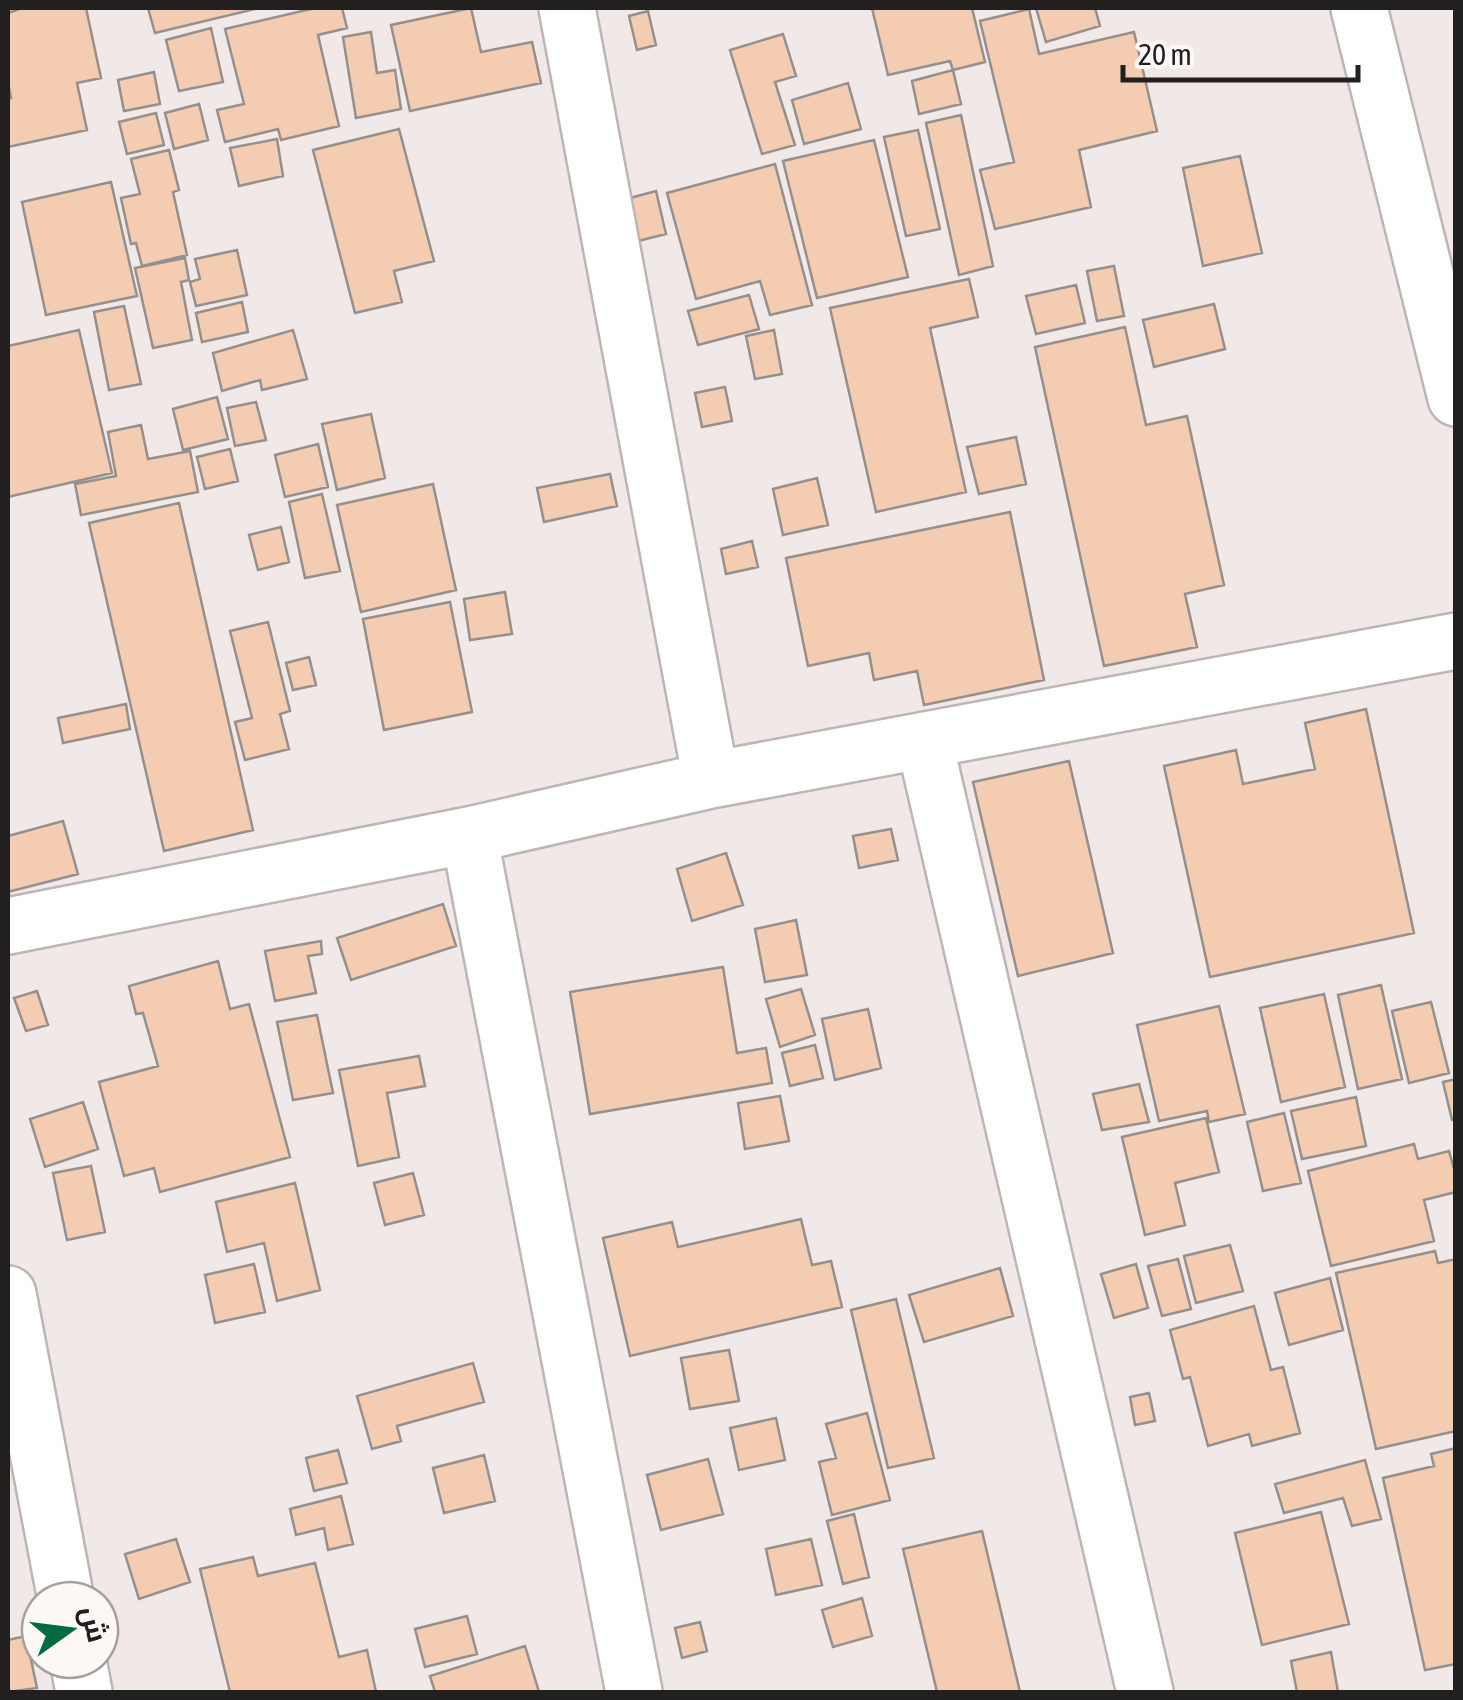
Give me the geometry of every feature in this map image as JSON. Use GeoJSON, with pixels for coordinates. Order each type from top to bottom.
{"type":"FeatureCollection","features":[{"type":"Feature","properties":{"kind":"street"},"geometry":{"type":"LineString","coordinates":[[567,8],[711,780]]}},
{"type":"Feature","properties":{"kind":"street"},"geometry":{"type":"LineString","coordinates":[[1359,8],[1456,398]]}},
{"type":"Feature","properties":{"kind":"street"},"geometry":{"type":"LineString","coordinates":[[8,926],[469,835],[711,780],[1456,641]]}},
{"type":"Feature","properties":{"kind":"street"},"geometry":{"type":"LineString","coordinates":[[924,740],[1146,1692]]}},
{"type":"Feature","properties":{"kind":"street"},"geometry":{"type":"LineString","coordinates":[[469,835],[634,1692]]}},
{"type":"Feature","properties":{"kind":"street"},"geometry":{"type":"LineString","coordinates":[[8,1294],[62,1580]]}},
{"type":"Feature","properties":{"kind":"building"},"geometry":{"type":"Polygon","coordinates":[[[22,8],[86,8],[101,78],[77,83],[87,130],[8,147],[8,13],[22,8]]]}},
{"type":"Feature","properties":{"kind":"building"},"geometry":{"type":"Polygon","coordinates":[[[148,8],[259,8],[155,33],[148,8]]]}},
{"type":"Feature","properties":{"kind":"building"},"geometry":{"type":"Polygon","coordinates":[[[315,8],[342,8],[347,28],[318,35],[339,126],[281,140],[278,129],[225,142],[217,110],[244,104],[225,29],[315,8]]]}},
{"type":"Feature","properties":{"kind":"building"},"geometry":{"type":"Polygon","coordinates":[[[471,8],[481,52],[532,42],[541,83],[410,111],[391,25],[471,8]]]}},
{"type":"Feature","properties":{"kind":"building"},"geometry":{"type":"Polygon","coordinates":[[[872,8],[972,8],[985,62],[953,70],[950,61],[888,75],[872,8]]]}},
{"type":"Feature","properties":{"kind":"building"},"geometry":{"type":"Polygon","coordinates":[[[1036,8],[1095,8],[1100,26],[1046,42],[1036,8]]]}},
{"type":"Feature","properties":{"kind":"building"},"geometry":{"type":"Polygon","coordinates":[[[1029,9],[1039,54],[1134,32],[1157,131],[1079,150],[1091,207],[995,229],[980,170],[1014,162],[980,21],[1029,9]]]}},
{"type":"Feature","properties":{"kind":"building"},"geometry":{"type":"Polygon","coordinates":[[[648,11],[656,45],[637,50],[629,16],[648,11]]]}},
{"type":"Feature","properties":{"kind":"building"},"geometry":{"type":"Polygon","coordinates":[[[211,28],[223,82],[179,91],[166,40],[211,28]]]}},
{"type":"Feature","properties":{"kind":"building"},"geometry":{"type":"Polygon","coordinates":[[[371,32],[377,73],[395,70],[401,109],[356,118],[343,37],[371,32]]]}},
{"type":"Feature","properties":{"kind":"building"},"geometry":{"type":"Polygon","coordinates":[[[783,34],[796,76],[775,82],[795,145],[762,154],[730,50],[783,34]]]}},
{"type":"Feature","properties":{"kind":"building"},"geometry":{"type":"Polygon","coordinates":[[[953,70],[961,104],[919,114],[912,81],[953,70]]]}},
{"type":"Feature","properties":{"kind":"building"},"geometry":{"type":"Polygon","coordinates":[[[154,72],[160,104],[124,111],[118,80],[154,72]]]}},
{"type":"Feature","properties":{"kind":"building"},"geometry":{"type":"Polygon","coordinates":[[[848,83],[861,129],[804,144],[792,100],[848,83]]]}},
{"type":"Feature","properties":{"kind":"building"},"geometry":{"type":"Polygon","coordinates":[[[199,104],[208,140],[174,149],[165,113],[199,104]]]}},
{"type":"Feature","properties":{"kind":"building"},"geometry":{"type":"Polygon","coordinates":[[[156,113],[164,145],[127,154],[119,122],[156,113]]]}},
{"type":"Feature","properties":{"kind":"building"},"geometry":{"type":"Polygon","coordinates":[[[961,115],[993,266],[959,275],[926,123],[961,115]]]}},
{"type":"Feature","properties":{"kind":"building"},"geometry":{"type":"Polygon","coordinates":[[[399,129],[434,261],[394,271],[402,302],[355,313],[313,150],[399,129]]]}},
{"type":"Feature","properties":{"kind":"building"},"geometry":{"type":"Polygon","coordinates":[[[918,130],[940,229],[906,236],[884,137],[918,130]]]}},
{"type":"Feature","properties":{"kind":"building"},"geometry":{"type":"Polygon","coordinates":[[[277,139],[283,176],[239,186],[230,148],[277,139]]]}},
{"type":"Feature","properties":{"kind":"building"},"geometry":{"type":"Polygon","coordinates":[[[874,140],[908,277],[817,298],[783,161],[874,140]]]}},
{"type":"Feature","properties":{"kind":"building"},"geometry":{"type":"Polygon","coordinates":[[[169,150],[179,190],[173,192],[187,255],[142,266],[136,243],[131,244],[121,198],[140,194],[131,159],[169,150]]]}},
{"type":"Feature","properties":{"kind":"building"},"geometry":{"type":"Polygon","coordinates":[[[1240,156],[1262,253],[1203,266],[1183,168],[1240,156]]]}},
{"type":"Feature","properties":{"kind":"building"},"geometry":{"type":"Polygon","coordinates":[[[775,164],[812,305],[770,315],[760,281],[696,299],[667,193],[775,164]]]}},
{"type":"Feature","properties":{"kind":"building"},"geometry":{"type":"Polygon","coordinates":[[[111,182],[137,296],[46,315],[22,202],[111,182]]]}},
{"type":"Feature","properties":{"kind":"building"},"geometry":{"type":"Polygon","coordinates":[[[656,191],[666,234],[626,244],[615,202],[656,191]]]}},
{"type":"Feature","properties":{"kind":"building"},"geometry":{"type":"Polygon","coordinates":[[[237,250],[247,295],[196,306],[190,282],[200,279],[195,259],[237,250]]]}},
{"type":"Feature","properties":{"kind":"building"},"geometry":{"type":"Polygon","coordinates":[[[185,258],[189,280],[181,282],[192,340],[153,348],[135,268],[185,258]]]}},
{"type":"Feature","properties":{"kind":"building"},"geometry":{"type":"Polygon","coordinates":[[[1114,266],[1124,316],[1097,321],[1087,271],[1114,266]]]}},
{"type":"Feature","properties":{"kind":"building"},"geometry":{"type":"Polygon","coordinates":[[[969,279],[978,317],[930,328],[966,492],[876,512],[830,308],[969,279]]]}},
{"type":"Feature","properties":{"kind":"building"},"geometry":{"type":"Polygon","coordinates":[[[1076,285],[1085,323],[1036,334],[1026,296],[1076,285]]]}},
{"type":"Feature","properties":{"kind":"building"},"geometry":{"type":"Polygon","coordinates":[[[749,295],[759,329],[698,345],[688,311],[749,295]]]}},
{"type":"Feature","properties":{"kind":"building"},"geometry":{"type":"Polygon","coordinates":[[[242,302],[248,332],[202,342],[196,313],[242,302]]]}},
{"type":"Feature","properties":{"kind":"building"},"geometry":{"type":"Polygon","coordinates":[[[1214,304],[1225,349],[1154,367],[1143,320],[1214,304]]]}},
{"type":"Feature","properties":{"kind":"building"},"geometry":{"type":"Polygon","coordinates":[[[124,306],[141,384],[109,390],[94,312],[124,306]]]}},
{"type":"Feature","properties":{"kind":"building"},"geometry":{"type":"Polygon","coordinates":[[[1125,327],[1146,425],[1187,416],[1224,585],[1185,594],[1197,647],[1104,666],[1035,347],[1125,327]]]}},
{"type":"Feature","properties":{"kind":"building"},"geometry":{"type":"Polygon","coordinates":[[[79,330],[112,473],[8,497],[8,346],[79,330]]]}},
{"type":"Feature","properties":{"kind":"building"},"geometry":{"type":"Polygon","coordinates":[[[293,330],[307,379],[262,390],[260,380],[222,391],[213,353],[293,330]]]}},
{"type":"Feature","properties":{"kind":"building"},"geometry":{"type":"Polygon","coordinates":[[[774,330],[782,374],[755,379],[746,336],[774,330]]]}},
{"type":"Feature","properties":{"kind":"building"},"geometry":{"type":"Polygon","coordinates":[[[725,387],[732,421],[702,427],[695,393],[725,387]]]}},
{"type":"Feature","properties":{"kind":"building"},"geometry":{"type":"Polygon","coordinates":[[[217,397],[228,439],[183,450],[173,409],[217,397]]]}},
{"type":"Feature","properties":{"kind":"building"},"geometry":{"type":"Polygon","coordinates":[[[256,402],[266,440],[235,446],[227,408],[256,402]]]}},
{"type":"Feature","properties":{"kind":"building"},"geometry":{"type":"Polygon","coordinates":[[[371,414],[385,478],[337,490],[322,424],[371,414]]]}},
{"type":"Feature","properties":{"kind":"building"},"geometry":{"type":"Polygon","coordinates":[[[141,425],[148,459],[190,451],[198,492],[81,515],[75,484],[116,476],[108,432],[141,425]]]}},
{"type":"Feature","properties":{"kind":"building"},"geometry":{"type":"Polygon","coordinates":[[[1016,437],[1026,484],[979,494],[967,447],[1016,437]]]}},
{"type":"Feature","properties":{"kind":"building"},"geometry":{"type":"Polygon","coordinates":[[[318,444],[328,487],[285,497],[275,455],[318,444]]]}},
{"type":"Feature","properties":{"kind":"building"},"geometry":{"type":"Polygon","coordinates":[[[230,449],[238,481],[205,489],[197,457],[230,449]]]}},
{"type":"Feature","properties":{"kind":"building"},"geometry":{"type":"Polygon","coordinates":[[[610,474],[617,506],[544,522],[537,488],[610,474]]]}},
{"type":"Feature","properties":{"kind":"building"},"geometry":{"type":"Polygon","coordinates":[[[817,478],[828,525],[783,535],[773,489],[817,478]]]}},
{"type":"Feature","properties":{"kind":"building"},"geometry":{"type":"Polygon","coordinates":[[[433,484],[456,590],[361,612],[337,505],[433,484]]]}},
{"type":"Feature","properties":{"kind":"building"},"geometry":{"type":"Polygon","coordinates":[[[322,494],[340,571],[305,578],[289,502],[322,494]]]}},
{"type":"Feature","properties":{"kind":"building"},"geometry":{"type":"Polygon","coordinates":[[[179,503],[253,830],[164,851],[89,523],[179,503]]]}},
{"type":"Feature","properties":{"kind":"building"},"geometry":{"type":"Polygon","coordinates":[[[1010,512],[1044,680],[924,705],[917,671],[874,680],[869,653],[808,666],[786,558],[1010,512]]]}},
{"type":"Feature","properties":{"kind":"building"},"geometry":{"type":"Polygon","coordinates":[[[281,527],[289,562],[258,570],[249,535],[281,527]]]}},
{"type":"Feature","properties":{"kind":"building"},"geometry":{"type":"Polygon","coordinates":[[[752,541],[758,567],[726,574],[721,549],[752,541]]]}},
{"type":"Feature","properties":{"kind":"building"},"geometry":{"type":"Polygon","coordinates":[[[505,592],[512,634],[470,640],[464,599],[505,592]]]}},
{"type":"Feature","properties":{"kind":"building"},"geometry":{"type":"Polygon","coordinates":[[[450,602],[472,712],[384,730],[363,619],[450,602]]]}},
{"type":"Feature","properties":{"kind":"building"},"geometry":{"type":"Polygon","coordinates":[[[268,622],[290,711],[280,714],[289,749],[245,760],[235,722],[252,718],[230,631],[268,622]]]}},
{"type":"Feature","properties":{"kind":"building"},"geometry":{"type":"Polygon","coordinates":[[[309,657],[316,685],[293,690],[286,663],[309,657]]]}},
{"type":"Feature","properties":{"kind":"building"},"geometry":{"type":"Polygon","coordinates":[[[126,704],[130,729],[63,743],[58,718],[126,704]]]}},
{"type":"Feature","properties":{"kind":"building"},"geometry":{"type":"Polygon","coordinates":[[[1366,709],[1414,933],[1210,977],[1164,766],[1236,750],[1243,784],[1315,769],[1305,723],[1366,709]]]}},
{"type":"Feature","properties":{"kind":"building"},"geometry":{"type":"Polygon","coordinates":[[[1069,761],[1113,953],[1018,976],[973,782],[1069,761]]]}},
{"type":"Feature","properties":{"kind":"building"},"geometry":{"type":"Polygon","coordinates":[[[63,821],[78,874],[8,892],[8,836],[63,821]]]}},
{"type":"Feature","properties":{"kind":"building"},"geometry":{"type":"Polygon","coordinates":[[[891,829],[898,860],[859,868],[853,836],[891,829]]]}},
{"type":"Feature","properties":{"kind":"building"},"geometry":{"type":"Polygon","coordinates":[[[726,853],[743,905],[692,921],[677,869],[726,853]]]}},
{"type":"Feature","properties":{"kind":"building"},"geometry":{"type":"Polygon","coordinates":[[[443,904],[456,946],[351,980],[337,938],[443,904]]]}},
{"type":"Feature","properties":{"kind":"building"},"geometry":{"type":"Polygon","coordinates":[[[796,920],[807,975],[765,982],[755,929],[796,920]]]}},
{"type":"Feature","properties":{"kind":"building"},"geometry":{"type":"Polygon","coordinates":[[[321,941],[322,954],[308,956],[316,993],[275,1001],[265,951],[321,941]]]}},
{"type":"Feature","properties":{"kind":"building"},"geometry":{"type":"Polygon","coordinates":[[[218,961],[230,1009],[249,1004],[290,1157],[160,1192],[154,1168],[124,1176],[99,1082],[158,1066],[143,1013],[136,1014],[129,986],[218,961]]]}},
{"type":"Feature","properties":{"kind":"building"},"geometry":{"type":"Polygon","coordinates":[[[723,967],[737,1053],[766,1048],[772,1083],[590,1114],[570,992],[723,967]]]}},
{"type":"Feature","properties":{"kind":"building"},"geometry":{"type":"Polygon","coordinates":[[[1381,985],[1402,1079],[1358,1089],[1338,995],[1381,985]]]}},
{"type":"Feature","properties":{"kind":"building"},"geometry":{"type":"Polygon","coordinates":[[[801,989],[815,1035],[780,1047],[766,999],[801,989]]]}},
{"type":"Feature","properties":{"kind":"building"},"geometry":{"type":"Polygon","coordinates":[[[37,991],[48,1025],[26,1031],[14,998],[37,991]]]}},
{"type":"Feature","properties":{"kind":"building"},"geometry":{"type":"Polygon","coordinates":[[[1324,994],[1345,1087],[1281,1102],[1260,1008],[1324,994]]]}},
{"type":"Feature","properties":{"kind":"building"},"geometry":{"type":"Polygon","coordinates":[[[1431,1002],[1449,1073],[1409,1083],[1392,1011],[1431,1002]]]}},
{"type":"Feature","properties":{"kind":"building"},"geometry":{"type":"Polygon","coordinates":[[[1219,1006],[1245,1114],[1209,1122],[1207,1111],[1159,1121],[1137,1025],[1219,1006]]]}},
{"type":"Feature","properties":{"kind":"building"},"geometry":{"type":"Polygon","coordinates":[[[868,1009],[881,1068],[835,1080],[822,1019],[868,1009]]]}},
{"type":"Feature","properties":{"kind":"building"},"geometry":{"type":"Polygon","coordinates":[[[317,1015],[333,1093],[293,1100],[277,1022],[317,1015]]]}},
{"type":"Feature","properties":{"kind":"building"},"geometry":{"type":"Polygon","coordinates":[[[815,1045],[823,1078],[790,1086],[782,1053],[815,1045]]]}},
{"type":"Feature","properties":{"kind":"building"},"geometry":{"type":"Polygon","coordinates":[[[419,1056],[425,1086],[387,1093],[399,1157],[358,1166],[339,1070],[419,1056]]]}},
{"type":"Feature","properties":{"kind":"building"},"geometry":{"type":"Polygon","coordinates":[[[1456,1079],[1456,1119],[1452,1120],[1443,1082],[1456,1079]]]}},
{"type":"Feature","properties":{"kind":"building"},"geometry":{"type":"Polygon","coordinates":[[[1139,1084],[1149,1122],[1102,1130],[1093,1094],[1139,1084]]]}},
{"type":"Feature","properties":{"kind":"building"},"geometry":{"type":"Polygon","coordinates":[[[780,1096],[789,1141],[745,1149],[738,1103],[780,1096]]]}},
{"type":"Feature","properties":{"kind":"building"},"geometry":{"type":"Polygon","coordinates":[[[1356,1097],[1366,1146],[1302,1159],[1291,1111],[1356,1097]]]}},
{"type":"Feature","properties":{"kind":"building"},"geometry":{"type":"Polygon","coordinates":[[[83,1102],[98,1149],[45,1167],[30,1119],[83,1102]]]}},
{"type":"Feature","properties":{"kind":"building"},"geometry":{"type":"Polygon","coordinates":[[[1284,1113],[1301,1183],[1263,1191],[1247,1122],[1284,1113]]]}},
{"type":"Feature","properties":{"kind":"building"},"geometry":{"type":"Polygon","coordinates":[[[1206,1118],[1219,1172],[1175,1183],[1185,1225],[1145,1235],[1122,1137],[1206,1118]]]}},
{"type":"Feature","properties":{"kind":"building"},"geometry":{"type":"Polygon","coordinates":[[[1414,1144],[1418,1159],[1449,1151],[1456,1176],[1456,1192],[1424,1200],[1434,1241],[1331,1266],[1308,1171],[1414,1144]]]}},
{"type":"Feature","properties":{"kind":"building"},"geometry":{"type":"Polygon","coordinates":[[[91,1166],[105,1232],[67,1240],[53,1173],[91,1166]]]}},
{"type":"Feature","properties":{"kind":"building"},"geometry":{"type":"Polygon","coordinates":[[[413,1173],[424,1215],[385,1225],[374,1183],[413,1173]]]}},
{"type":"Feature","properties":{"kind":"building"},"geometry":{"type":"Polygon","coordinates":[[[295,1183],[320,1290],[277,1301],[264,1243],[227,1252],[216,1202],[295,1183]]]}},
{"type":"Feature","properties":{"kind":"building"},"geometry":{"type":"Polygon","coordinates":[[[801,1219],[812,1265],[831,1261],[842,1307],[630,1356],[603,1238],[672,1222],[678,1247],[801,1219]]]}},
{"type":"Feature","properties":{"kind":"building"},"geometry":{"type":"Polygon","coordinates":[[[1230,1245],[1243,1291],[1196,1303],[1184,1256],[1230,1245]]]}},
{"type":"Feature","properties":{"kind":"building"},"geometry":{"type":"Polygon","coordinates":[[[1435,1251],[1438,1263],[1456,1259],[1456,1431],[1376,1449],[1336,1273],[1435,1251]]]}},
{"type":"Feature","properties":{"kind":"building"},"geometry":{"type":"Polygon","coordinates":[[[1178,1259],[1191,1309],[1162,1316],[1148,1266],[1178,1259]]]}},
{"type":"Feature","properties":{"kind":"building"},"geometry":{"type":"Polygon","coordinates":[[[254,1264],[265,1312],[215,1323],[205,1275],[254,1264]]]}},
{"type":"Feature","properties":{"kind":"building"},"geometry":{"type":"Polygon","coordinates":[[[1136,1264],[1148,1308],[1114,1318],[1101,1274],[1136,1264]]]}},
{"type":"Feature","properties":{"kind":"building"},"geometry":{"type":"Polygon","coordinates":[[[1000,1268],[1013,1316],[924,1342],[909,1295],[1000,1268]]]}},
{"type":"Feature","properties":{"kind":"building"},"geometry":{"type":"Polygon","coordinates":[[[1330,1278],[1343,1330],[1289,1345],[1275,1293],[1330,1278]]]}},
{"type":"Feature","properties":{"kind":"building"},"geometry":{"type":"Polygon","coordinates":[[[896,1299],[934,1458],[888,1468],[851,1310],[896,1299]]]}},
{"type":"Feature","properties":{"kind":"building"},"geometry":{"type":"Polygon","coordinates":[[[1254,1306],[1271,1370],[1283,1367],[1300,1433],[1252,1446],[1249,1434],[1208,1446],[1190,1377],[1183,1379],[1170,1330],[1254,1306]]]}},
{"type":"Feature","properties":{"kind":"building"},"geometry":{"type":"Polygon","coordinates":[[[729,1350],[739,1401],[690,1409],[681,1358],[729,1350]]]}},
{"type":"Feature","properties":{"kind":"building"},"geometry":{"type":"Polygon","coordinates":[[[473,1363],[484,1402],[397,1426],[401,1441],[372,1449],[357,1396],[473,1363]]]}},
{"type":"Feature","properties":{"kind":"building"},"geometry":{"type":"Polygon","coordinates":[[[1149,1393],[1155,1421],[1135,1425],[1130,1397],[1149,1393]]]}},
{"type":"Feature","properties":{"kind":"building"},"geometry":{"type":"Polygon","coordinates":[[[867,1413],[890,1500],[832,1515],[819,1462],[836,1458],[826,1424],[867,1413]]]}},
{"type":"Feature","properties":{"kind":"building"},"geometry":{"type":"Polygon","coordinates":[[[776,1418],[785,1460],[739,1470],[730,1428],[776,1418]]]}},
{"type":"Feature","properties":{"kind":"building"},"geometry":{"type":"Polygon","coordinates":[[[1456,1448],[1456,1664],[1425,1670],[1383,1478],[1434,1466],[1431,1454],[1456,1448]]]}},
{"type":"Feature","properties":{"kind":"building"},"geometry":{"type":"Polygon","coordinates":[[[338,1450],[347,1483],[314,1491],[306,1458],[338,1450]]]}},
{"type":"Feature","properties":{"kind":"building"},"geometry":{"type":"Polygon","coordinates":[[[484,1455],[495,1501],[444,1513],[433,1468],[484,1455]]]}},
{"type":"Feature","properties":{"kind":"building"},"geometry":{"type":"Polygon","coordinates":[[[708,1459],[723,1514],[661,1530],[647,1475],[708,1459]]]}},
{"type":"Feature","properties":{"kind":"building"},"geometry":{"type":"Polygon","coordinates":[[[1365,1460],[1381,1519],[1352,1526],[1343,1498],[1284,1513],[1275,1484],[1365,1460]]]}},
{"type":"Feature","properties":{"kind":"building"},"geometry":{"type":"Polygon","coordinates":[[[341,1496],[353,1544],[328,1550],[324,1528],[296,1535],[290,1509],[341,1496]]]}},
{"type":"Feature","properties":{"kind":"building"},"geometry":{"type":"Polygon","coordinates":[[[1321,1512],[1349,1624],[1262,1645],[1235,1533],[1321,1512]]]}},
{"type":"Feature","properties":{"kind":"building"},"geometry":{"type":"Polygon","coordinates":[[[854,1514],[869,1577],[843,1584],[827,1521],[854,1514]]]}},
{"type":"Feature","properties":{"kind":"building"},"geometry":{"type":"Polygon","coordinates":[[[982,1531],[1020,1692],[937,1692],[903,1549],[982,1531]]]}},
{"type":"Feature","properties":{"kind":"building"},"geometry":{"type":"Polygon","coordinates":[[[176,1539],[190,1582],[139,1599],[125,1554],[176,1539]]]}},
{"type":"Feature","properties":{"kind":"building"},"geometry":{"type":"Polygon","coordinates":[[[811,1539],[822,1585],[776,1595],[766,1549],[811,1539]]]}},
{"type":"Feature","properties":{"kind":"building"},"geometry":{"type":"Polygon","coordinates":[[[253,1557],[258,1576],[315,1563],[339,1657],[367,1650],[376,1692],[230,1692],[200,1569],[253,1557]]]}},
{"type":"Feature","properties":{"kind":"building"},"geometry":{"type":"Polygon","coordinates":[[[862,1598],[872,1636],[833,1647],[822,1610],[862,1598]]]}},
{"type":"Feature","properties":{"kind":"building"},"geometry":{"type":"Polygon","coordinates":[[[467,1616],[477,1654],[425,1667],[415,1629],[467,1616]]]}},
{"type":"Feature","properties":{"kind":"building"},"geometry":{"type":"Polygon","coordinates":[[[700,1622],[707,1651],[682,1658],[675,1628],[700,1622]]]}},
{"type":"Feature","properties":{"kind":"building"},"geometry":{"type":"Polygon","coordinates":[[[20,1637],[20,1680],[35,1680],[37,1688],[8,1692],[8,1640],[20,1637]]]}},
{"type":"Feature","properties":{"kind":"building"},"geometry":{"type":"Polygon","coordinates":[[[525,1646],[539,1692],[435,1692],[430,1676],[525,1646]]]}},
{"type":"Feature","properties":{"kind":"building"},"geometry":{"type":"Polygon","coordinates":[[[1331,1652],[1338,1692],[1297,1692],[1291,1661],[1331,1652]]]}}]}
